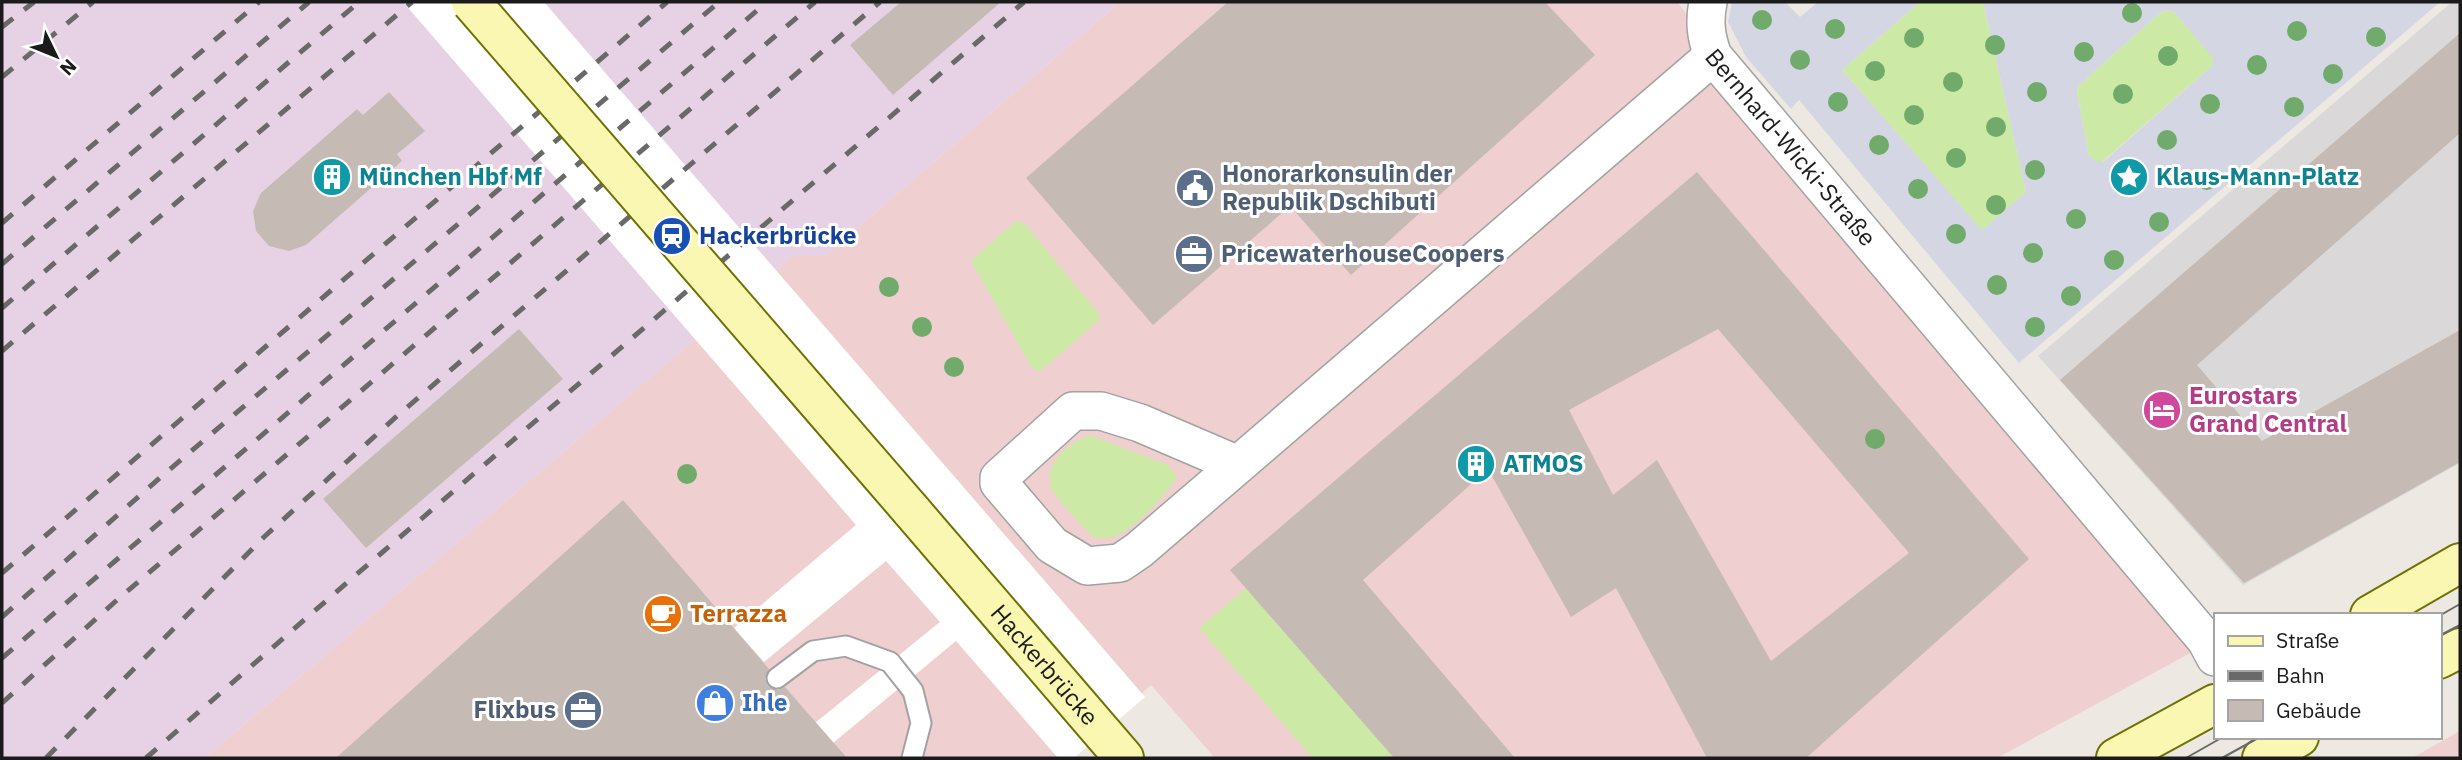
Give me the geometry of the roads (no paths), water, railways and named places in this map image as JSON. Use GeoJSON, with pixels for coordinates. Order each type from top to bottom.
{"type":"FeatureCollection","features":[{"type":"Feature","properties":{"kind":"street","name":"Hackerbrücke"},"geometry":{"type":"LineString","coordinates":[[471,2],[1114,746]]}},
{"type":"Feature","properties":{"kind":"street"},"geometry":{"type":"LineString","coordinates":[[1708,2],[1706,36],[1713,57]]}},
{"type":"Feature","properties":{"kind":"street","name":"Bernhard-Wicki-Straße"},"geometry":{"type":"LineString","coordinates":[[1238,465],[1140,423],[1101,411],[1073,411],[999,478],[999,483],[1052,545],[1087,566],[1120,563],[1139,550],[1238,465],[1713,57],[2206,640],[2214,655]]}},
{"type":"Feature","properties":{"kind":"street"},"geometry":{"type":"LineString","coordinates":[[2373,613],[2460,563]]}},
{"type":"Feature","properties":{"kind":"street"},"geometry":{"type":"LineString","coordinates":[[2441,658],[2460,648]]}},
{"type":"Feature","properties":{"kind":"street"},"geometry":{"type":"LineString","coordinates":[[2116,758],[2214,705]]}},
{"type":"Feature","properties":{"kind":"street"},"geometry":{"type":"LineString","coordinates":[[2262,758],[2302,745]]}},
{"type":"Feature","properties":{"kind":"lane"},"geometry":{"type":"LineString","coordinates":[[777,678],[813,651],[846,646],[890,662],[913,691],[921,723],[910,757]]}},
{"type":"Feature","properties":{"kind":"tram line"},"geometry":{"type":"LineString","coordinates":[[2441,615],[2460,604]]}},
{"type":"Feature","properties":{"kind":"tram line"},"geometry":{"type":"LineString","coordinates":[[2441,635],[2460,625]]}},
{"type":"Feature","properties":{"kind":"tram line"},"geometry":{"type":"LineString","coordinates":[[2186,758],[2219,739]]}},
{"type":"Feature","properties":{"kind":"tram line"},"geometry":{"type":"LineString","coordinates":[[2222,758],[2256,739]]}},
{"type":"Feature","properties":{"kind":"railway"},"geometry":{"type":"LineString","coordinates":[[2,27],[34,2]]}},
{"type":"Feature","properties":{"kind":"railway"},"geometry":{"type":"LineString","coordinates":[[2,77],[93,2]]}},
{"type":"Feature","properties":{"kind":"railway"},"geometry":{"type":"LineString","coordinates":[[2,223],[259,2]]}},
{"type":"Feature","properties":{"kind":"railway"},"geometry":{"type":"LineString","coordinates":[[2,264],[309,2]]}},
{"type":"Feature","properties":{"kind":"railway"},"geometry":{"type":"LineString","coordinates":[[2,308],[359,2]]}},
{"type":"Feature","properties":{"kind":"railway"},"geometry":{"type":"LineString","coordinates":[[2,351],[412,2]]}},
{"type":"Feature","properties":{"kind":"railway"},"geometry":{"type":"LineString","coordinates":[[2,573],[667,2]]}},
{"type":"Feature","properties":{"kind":"railway"},"geometry":{"type":"LineString","coordinates":[[2,617],[162,476],[719,2]]}},
{"type":"Feature","properties":{"kind":"railway"},"geometry":{"type":"LineString","coordinates":[[2,658],[767,2]]}},
{"type":"Feature","properties":{"kind":"railway"},"geometry":{"type":"LineString","coordinates":[[2,703],[117,600],[815,2]]}},
{"type":"Feature","properties":{"kind":"railway"},"geometry":{"type":"LineString","coordinates":[[46,758],[264,537],[397,416],[880,2]]}},
{"type":"Feature","properties":{"kind":"railway"},"geometry":{"type":"LineString","coordinates":[[146,758],[1024,2]]}},
{"type":"Feature","properties":{"kind":"place","name":"München Hbf Mf"},"geometry":{"type":"Point","coordinates":[332,177]}},
{"type":"Feature","properties":{"kind":"place","name":"Klaus-Mann-Platz"},"geometry":{"type":"Point","coordinates":[2129,177]}},
{"type":"Feature","properties":{"kind":"place","name":"Honorarkonsulin der Republik Dschibuti"},"geometry":{"type":"Point","coordinates":[1195,188]}},
{"type":"Feature","properties":{"kind":"place","name":"Hackerbrücke"},"geometry":{"type":"Point","coordinates":[672,236]}},
{"type":"Feature","properties":{"kind":"place","name":"PricewaterhouseCoopers"},"geometry":{"type":"Point","coordinates":[1194,254]}},
{"type":"Feature","properties":{"kind":"place","name":"Eurostars Grand Central"},"geometry":{"type":"Point","coordinates":[2162,410]}},
{"type":"Feature","properties":{"kind":"place","name":"ATMOS"},"geometry":{"type":"Point","coordinates":[1476,464]}},
{"type":"Feature","properties":{"kind":"place","name":"Terrazza"},"geometry":{"type":"Point","coordinates":[663,614]}},
{"type":"Feature","properties":{"kind":"place","name":"Ihle"},"geometry":{"type":"Point","coordinates":[715,703]}},
{"type":"Feature","properties":{"kind":"place","name":"Flixbus"},"geometry":{"type":"Point","coordinates":[583,710]}}]}
